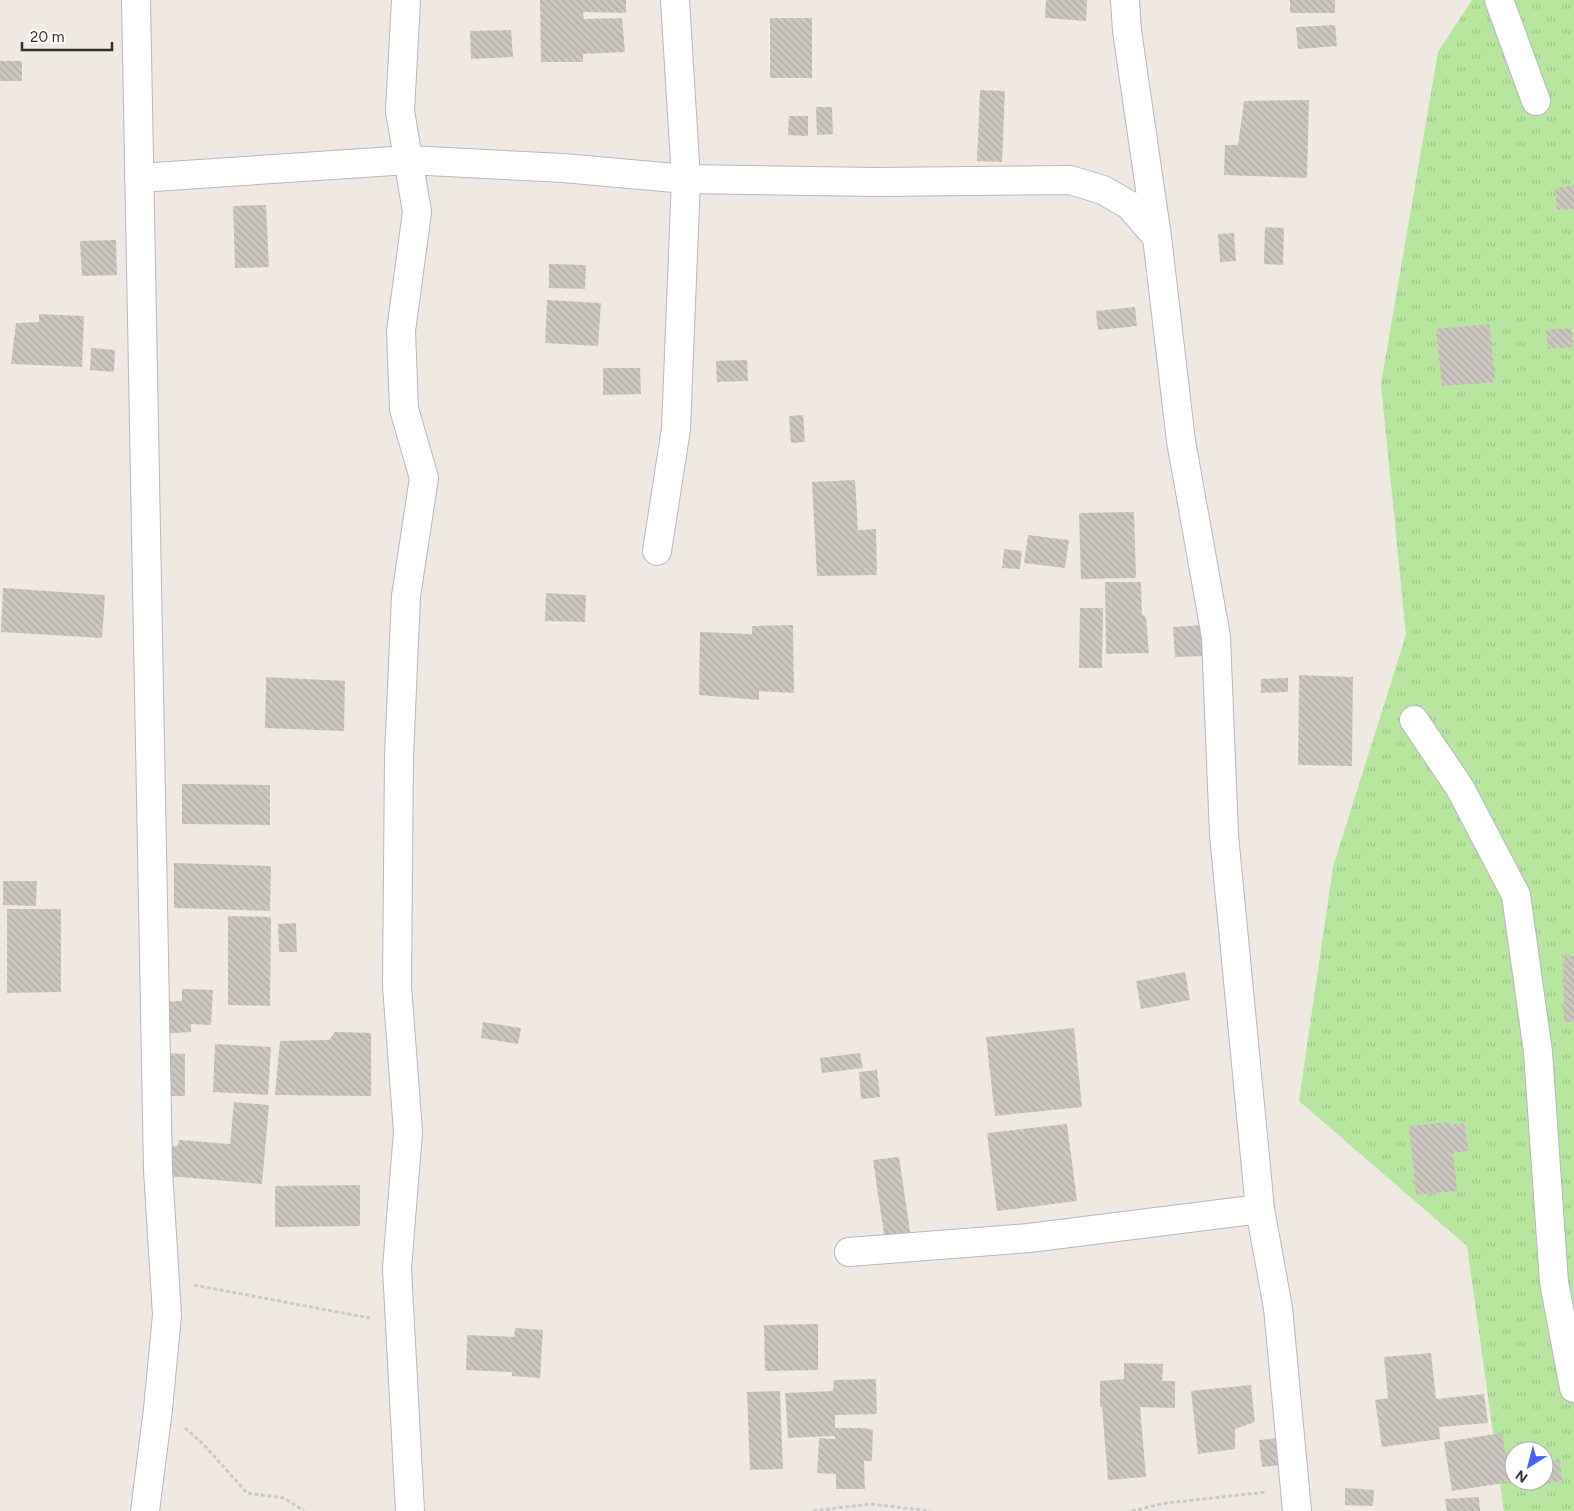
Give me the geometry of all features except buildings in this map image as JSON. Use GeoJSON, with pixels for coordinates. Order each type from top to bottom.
{"type":"FeatureCollection","features":[{"type":"Feature","properties":{"kind":"street"},"geometry":{"type":"LineString","coordinates":[[136,0],[158,1170],[167,1315],[158,1410],[145,1511]]}},
{"type":"Feature","properties":{"kind":"street"},"geometry":{"type":"LineString","coordinates":[[406,0],[400,111],[417,212],[401,330],[404,410],[424,478],[406,596],[399,756],[397,986],[408,1132],[397,1268],[410,1511]]}},
{"type":"Feature","properties":{"kind":"street"},"geometry":{"type":"LineString","coordinates":[[657,551],[676,429],[686,178],[675,0]]}},
{"type":"Feature","properties":{"kind":"street"},"geometry":{"type":"LineString","coordinates":[[1125,0],[1126,31],[1157,237],[1181,441],[1216,637],[1224,835],[1260,1209],[1278,1308],[1296,1500]]}},
{"type":"Feature","properties":{"kind":"street"},"geometry":{"type":"LineString","coordinates":[[1499,0],[1536,101]]}},
{"type":"Feature","properties":{"kind":"street"},"geometry":{"type":"LineString","coordinates":[[139,178],[408,160],[563,168],[686,178],[876,182],[1070,180],[1103,190],[1129,206],[1157,237]]}},
{"type":"Feature","properties":{"kind":"street"},"geometry":{"type":"LineString","coordinates":[[1414,720],[1460,788],[1516,895],[1538,1052],[1554,1282],[1574,1388]]}},
{"type":"Feature","properties":{"kind":"street"},"geometry":{"type":"LineString","coordinates":[[849,1252],[1029,1238],[1260,1209]]}},
{"type":"Feature","properties":{"kind":"path"},"geometry":{"type":"LineString","coordinates":[[165,1294],[197,1284],[401,1324]]}},
{"type":"Feature","properties":{"kind":"path"},"geometry":{"type":"LineString","coordinates":[[158,1410],[193,1434],[247,1493],[284,1498],[304,1511]]}},
{"type":"Feature","properties":{"kind":"path"},"geometry":{"type":"LineString","coordinates":[[1132,1511],[1166,1503],[1296,1500]]}},
{"type":"Feature","properties":{"kind":"path"},"geometry":{"type":"LineString","coordinates":[[813,1511],[870,1504],[930,1511]]}},
{"type":"Feature","properties":{"kind":"green space"},"geometry":{"type":"Polygon","coordinates":[[[1472,0],[1574,0],[1574,1511],[1504,1511],[1467,1246],[1299,1101],[1333,867],[1406,635],[1381,384],[1438,52],[1472,0]]]}}]}
